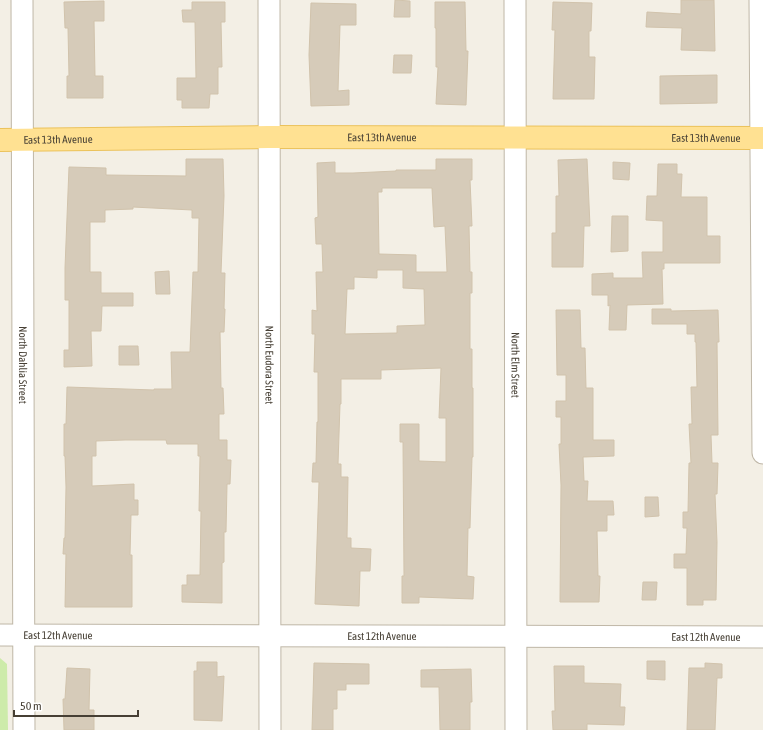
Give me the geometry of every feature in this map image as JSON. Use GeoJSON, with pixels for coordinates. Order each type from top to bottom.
{"type":"FeatureCollection","features":[{"type":"Feature","properties":{"kind":"main road","name":"East 13th Avenue"},"geometry":{"type":"LineString","coordinates":[[0,140],[268,137],[762,138]]}},
{"type":"Feature","properties":{"kind":"street","name":"North Dahlia Street"},"geometry":{"type":"LineString","coordinates":[[22,0],[24,730]]}},
{"type":"Feature","properties":{"kind":"street","name":"North Eudora Street"},"geometry":{"type":"LineString","coordinates":[[269,0],[270,730]]}},
{"type":"Feature","properties":{"kind":"street","name":"North Elm Street"},"geometry":{"type":"LineString","coordinates":[[515,0],[516,730]]}},
{"type":"Feature","properties":{"kind":"street"},"geometry":{"type":"LineString","coordinates":[[760,0],[763,453]]}},
{"type":"Feature","properties":{"kind":"street","name":"East 12th Avenue"},"geometry":{"type":"LineString","coordinates":[[0,636],[763,637]]}},
{"type":"Feature","properties":{"kind":"green space"},"geometry":{"type":"Polygon","coordinates":[[[0,658],[7,664],[8,730],[0,730],[0,658]]]}},
{"type":"Feature","properties":{"kind":"building"},"geometry":{"type":"Polygon","coordinates":[[[395,0],[410,1],[410,17],[394,17],[395,0]]]}},
{"type":"Feature","properties":{"kind":"building"},"geometry":{"type":"Polygon","coordinates":[[[681,0],[714,0],[715,51],[681,50],[682,28],[646,27],[647,12],[681,14],[681,0]]]}},
{"type":"Feature","properties":{"kind":"building"},"geometry":{"type":"Polygon","coordinates":[[[104,1],[104,21],[94,21],[95,76],[103,76],[103,98],[67,98],[67,76],[69,76],[68,28],[65,28],[64,2],[104,1]]]}},
{"type":"Feature","properties":{"kind":"building"},"geometry":{"type":"Polygon","coordinates":[[[192,2],[225,2],[225,22],[221,22],[222,67],[218,67],[218,94],[210,94],[209,108],[182,108],[182,100],[177,100],[177,78],[196,78],[195,22],[183,22],[182,10],[192,10],[192,2]]]}},
{"type":"Feature","properties":{"kind":"building"},"geometry":{"type":"Polygon","coordinates":[[[435,2],[465,2],[466,51],[468,51],[466,105],[436,104],[438,67],[436,67],[435,2]]]}},
{"type":"Feature","properties":{"kind":"building"},"geometry":{"type":"Polygon","coordinates":[[[553,2],[592,3],[591,31],[589,31],[589,57],[595,57],[594,99],[553,99],[555,30],[552,30],[553,2]]]}},
{"type":"Feature","properties":{"kind":"building"},"geometry":{"type":"Polygon","coordinates":[[[311,3],[356,4],[356,25],[340,25],[338,91],[349,90],[349,105],[311,106],[309,55],[311,3]]]}},
{"type":"Feature","properties":{"kind":"building"},"geometry":{"type":"Polygon","coordinates":[[[394,55],[412,55],[411,73],[393,73],[394,55]]]}},
{"type":"Feature","properties":{"kind":"building"},"geometry":{"type":"Polygon","coordinates":[[[717,75],[717,103],[660,104],[660,76],[717,75]]]}},
{"type":"Feature","properties":{"kind":"building"},"geometry":{"type":"Polygon","coordinates":[[[186,159],[223,159],[224,196],[221,273],[225,273],[225,309],[224,332],[220,332],[221,388],[223,388],[224,414],[219,414],[219,440],[227,440],[227,460],[231,460],[230,484],[227,484],[224,562],[222,563],[222,603],[182,602],[182,585],[187,585],[187,575],[200,575],[201,511],[199,511],[200,456],[198,456],[198,444],[167,444],[166,440],[125,440],[96,441],[96,456],[92,456],[92,486],[134,484],[134,500],[138,500],[138,515],[131,515],[130,555],[132,555],[132,607],[65,607],[66,554],[63,554],[65,538],[66,487],[64,424],[66,424],[67,387],[154,390],[172,389],[171,352],[190,352],[193,272],[198,272],[199,218],[192,218],[192,210],[133,207],[133,209],[105,210],[105,222],[90,222],[90,272],[101,272],[101,293],[133,293],[133,306],[102,306],[101,331],[91,331],[92,366],[64,367],[64,350],[69,350],[69,300],[65,300],[65,268],[69,167],[106,168],[106,175],[186,176],[186,159]]]}},
{"type":"Feature","properties":{"kind":"building"},"geometry":{"type":"Polygon","coordinates":[[[436,159],[472,159],[472,180],[470,180],[472,226],[469,226],[470,272],[472,272],[472,293],[470,293],[470,349],[472,349],[473,457],[470,528],[468,528],[467,576],[474,577],[473,599],[419,597],[419,603],[402,603],[402,576],[404,576],[403,442],[400,442],[400,424],[419,424],[419,461],[446,462],[446,418],[439,418],[441,368],[381,370],[381,379],[341,379],[338,464],[341,464],[341,477],[348,477],[347,538],[351,538],[351,548],[371,549],[370,571],[360,571],[359,606],[315,604],[319,482],[312,482],[313,463],[316,463],[318,372],[314,372],[315,334],[312,334],[312,310],[317,311],[316,272],[323,272],[322,244],[316,244],[315,218],[318,217],[317,163],[335,162],[335,173],[436,170],[436,159]],[[382,188],[382,192],[378,192],[379,254],[416,255],[416,272],[447,272],[445,226],[434,227],[432,188],[382,188]],[[377,270],[377,278],[354,277],[354,289],[347,289],[345,334],[397,333],[397,326],[425,325],[424,289],[403,288],[403,270],[377,270]]]}},
{"type":"Feature","properties":{"kind":"building"},"geometry":{"type":"Polygon","coordinates":[[[587,159],[590,226],[584,226],[583,267],[552,267],[552,233],[556,233],[556,196],[559,196],[558,160],[587,159]]]}},
{"type":"Feature","properties":{"kind":"building"},"geometry":{"type":"Polygon","coordinates":[[[613,162],[630,163],[629,180],[613,179],[613,162]]]}},
{"type":"Feature","properties":{"kind":"building"},"geometry":{"type":"Polygon","coordinates":[[[658,164],[677,164],[677,174],[682,174],[681,197],[707,197],[707,236],[720,236],[720,263],[664,263],[664,269],[662,269],[663,304],[627,305],[626,330],[609,330],[610,305],[608,306],[608,295],[592,295],[592,274],[613,273],[613,278],[643,278],[642,252],[663,252],[663,221],[646,220],[647,196],[657,196],[658,164]]]}},
{"type":"Feature","properties":{"kind":"building"},"geometry":{"type":"Polygon","coordinates":[[[612,216],[628,216],[628,251],[611,252],[612,216]]]}},
{"type":"Feature","properties":{"kind":"building"},"geometry":{"type":"Polygon","coordinates":[[[169,271],[170,294],[156,294],[155,272],[169,271]]]}},
{"type":"Feature","properties":{"kind":"building"},"geometry":{"type":"Polygon","coordinates":[[[652,309],[671,309],[671,311],[718,310],[718,435],[711,435],[712,463],[718,463],[717,494],[715,494],[717,542],[716,600],[703,600],[703,605],[687,605],[687,568],[674,568],[674,554],[686,554],[687,528],[683,528],[683,512],[688,512],[689,463],[691,463],[689,424],[692,424],[691,387],[697,387],[695,334],[687,334],[687,324],[652,324],[652,309]]]}},
{"type":"Feature","properties":{"kind":"building"},"geometry":{"type":"Polygon","coordinates":[[[556,310],[580,310],[581,348],[585,348],[586,388],[593,388],[593,440],[614,440],[614,456],[583,457],[584,481],[588,481],[587,501],[613,501],[614,515],[607,515],[607,531],[597,531],[598,576],[600,576],[599,602],[560,602],[561,485],[559,444],[561,444],[561,417],[556,417],[556,401],[566,401],[566,375],[557,375],[556,310]]]}},
{"type":"Feature","properties":{"kind":"building"},"geometry":{"type":"Polygon","coordinates":[[[119,346],[138,346],[139,365],[119,365],[119,346]]]}},
{"type":"Feature","properties":{"kind":"building"},"geometry":{"type":"Polygon","coordinates":[[[645,497],[658,497],[659,516],[645,517],[645,497]]]}},
{"type":"Feature","properties":{"kind":"building"},"geometry":{"type":"Polygon","coordinates":[[[643,582],[657,582],[656,600],[642,600],[643,582]]]}},
{"type":"Feature","properties":{"kind":"building"},"geometry":{"type":"Polygon","coordinates":[[[647,661],[665,661],[665,680],[647,679],[647,661]]]}},
{"type":"Feature","properties":{"kind":"building"},"geometry":{"type":"Polygon","coordinates":[[[197,662],[217,662],[217,677],[224,676],[222,721],[194,720],[194,671],[197,671],[197,662]]]}},
{"type":"Feature","properties":{"kind":"building"},"geometry":{"type":"Polygon","coordinates":[[[314,663],[369,664],[369,684],[346,684],[346,690],[337,690],[337,709],[333,709],[333,730],[312,730],[314,663]]]}},
{"type":"Feature","properties":{"kind":"building"},"geometry":{"type":"Polygon","coordinates":[[[705,663],[722,664],[722,678],[717,678],[715,730],[687,730],[689,668],[705,668],[705,663]]]}},
{"type":"Feature","properties":{"kind":"building"},"geometry":{"type":"Polygon","coordinates":[[[554,666],[584,666],[584,683],[621,684],[620,707],[625,707],[624,725],[587,724],[587,730],[553,730],[552,711],[555,711],[554,666]]]}},
{"type":"Feature","properties":{"kind":"building"},"geometry":{"type":"Polygon","coordinates":[[[67,668],[90,669],[89,710],[94,710],[94,730],[64,730],[63,699],[65,699],[67,668]]]}},
{"type":"Feature","properties":{"kind":"building"},"geometry":{"type":"Polygon","coordinates":[[[471,669],[472,702],[470,702],[470,730],[440,730],[439,687],[421,687],[421,670],[471,669]]]}}]}
